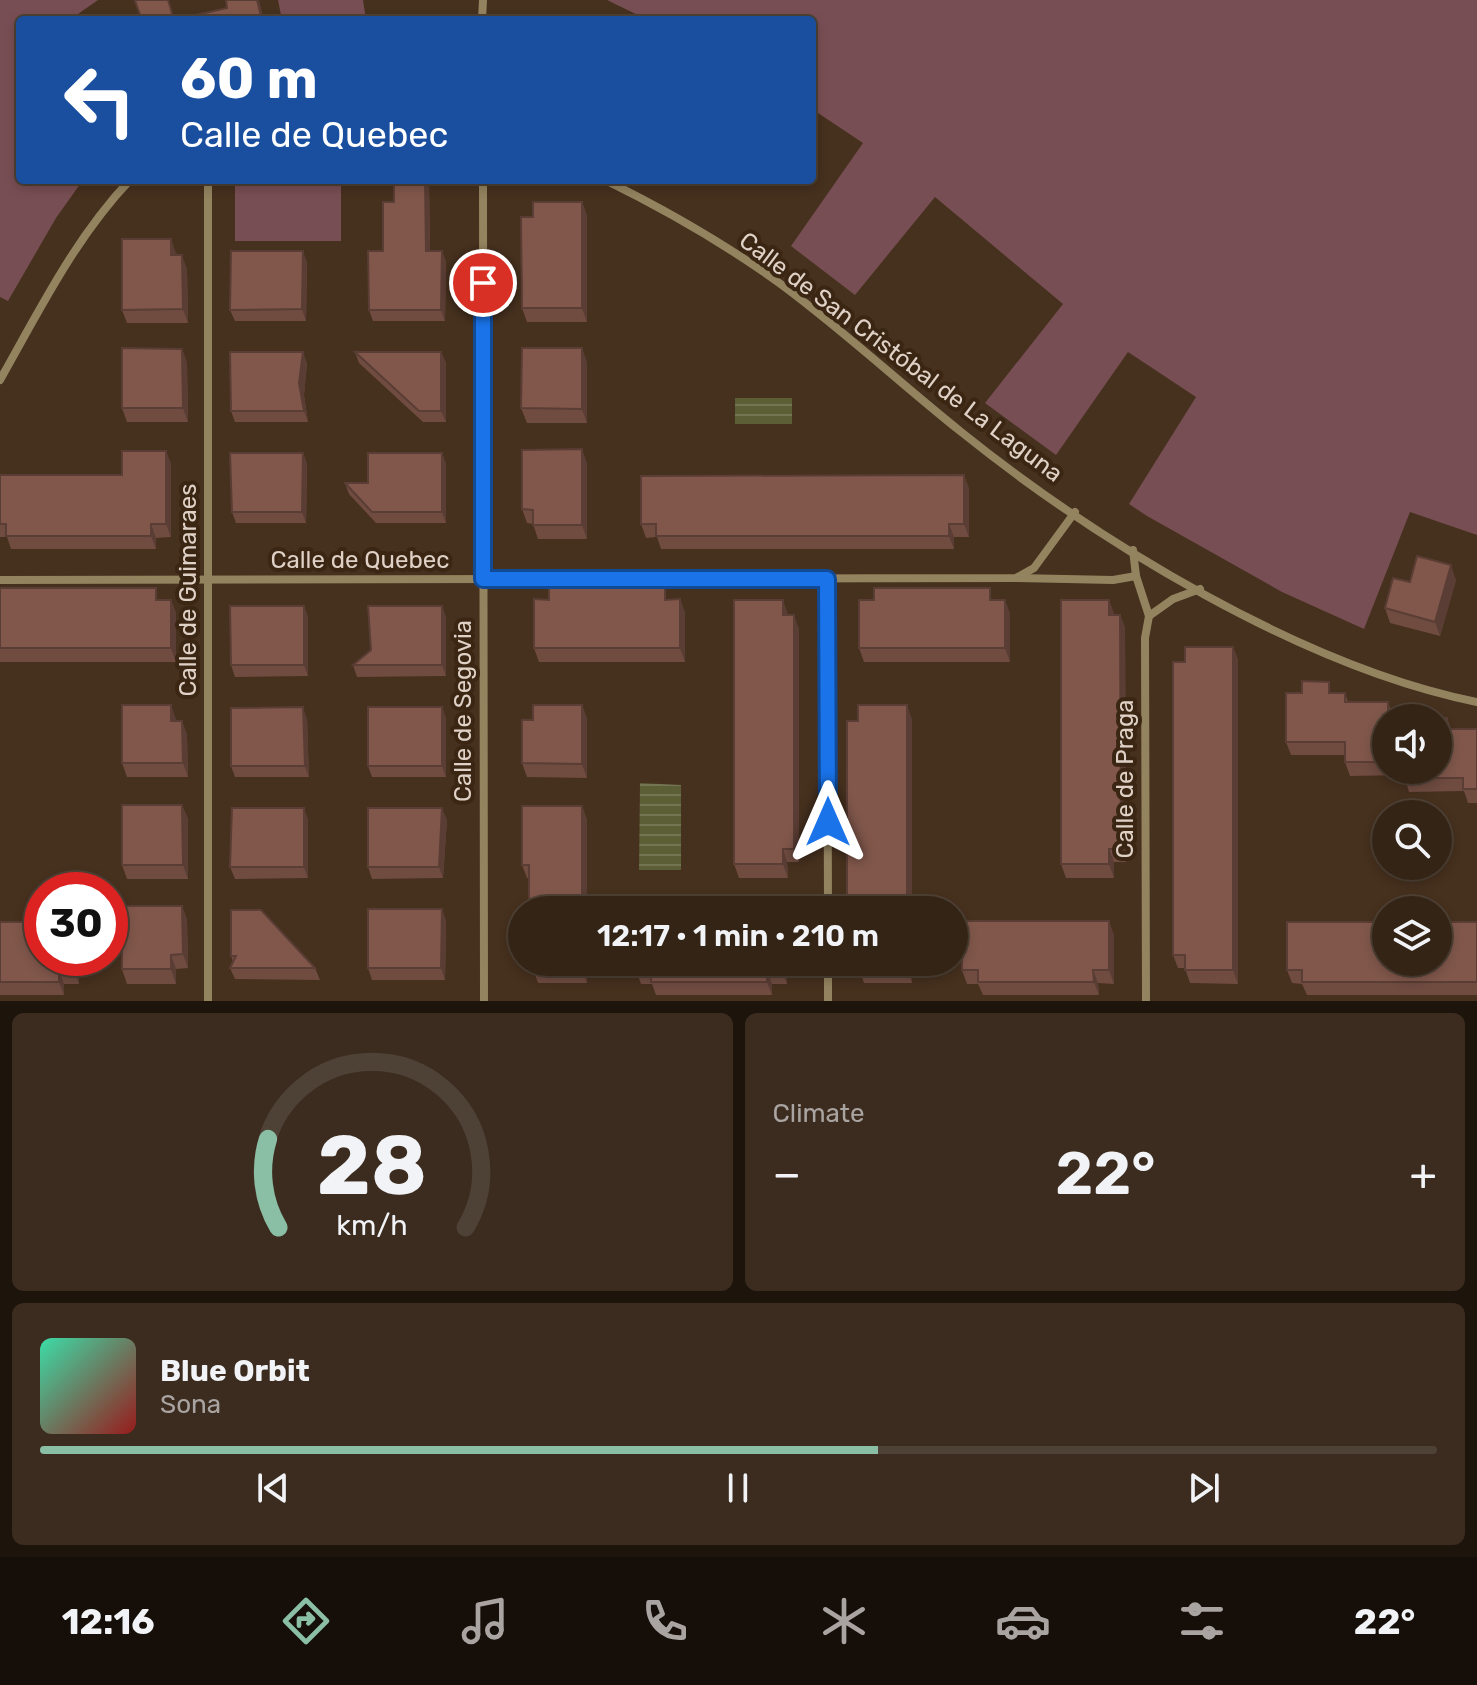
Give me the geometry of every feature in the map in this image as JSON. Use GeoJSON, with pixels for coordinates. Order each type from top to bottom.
{"type":"FeatureCollection","features":[{"type":"Feature","properties":{"kind":"street"},"geometry":{"type":"LineString","coordinates":[[0,380],[58,277],[102,209],[126,184]]}},
{"type":"Feature","properties":{"kind":"street","name":"Calle de Guimaraes"},"geometry":{"type":"LineString","coordinates":[[208,184],[208,1001]]}},
{"type":"Feature","properties":{"kind":"street","name":"Calle de Segovia"},"geometry":{"type":"LineString","coordinates":[[483,184],[484,1001]]}},
{"type":"Feature","properties":{"kind":"street","name":"Calle de San Cristóbal de La Laguna"},"geometry":{"type":"LineString","coordinates":[[613,184],[663,210],[781,284],[962,433],[1133,550],[1257,620],[1367,669],[1477,702]]}},
{"type":"Feature","properties":{"kind":"street"},"geometry":{"type":"LineString","coordinates":[[1016,578],[1034,568],[1075,512]]}},
{"type":"Feature","properties":{"kind":"street"},"geometry":{"type":"LineString","coordinates":[[1133,550],[1136,576],[1149,616],[1173,599],[1200,589]]}},
{"type":"Feature","properties":{"kind":"street","name":"Calle de Quebec"},"geometry":{"type":"LineString","coordinates":[[0,580],[1113,580],[1136,576]]}},
{"type":"Feature","properties":{"kind":"street"},"geometry":{"type":"LineString","coordinates":[[827,579],[828,896]]}},
{"type":"Feature","properties":{"kind":"street","name":"Calle de Praga"},"geometry":{"type":"LineString","coordinates":[[1146,1001],[1145,638],[1149,616]]}},
{"type":"Feature","properties":{"kind":"street"},"geometry":{"type":"LineString","coordinates":[[828,976],[828,1001]]}},
{"type":"Feature","properties":{"kind":"shaded area"},"geometry":{"type":"Polygon","coordinates":[[[0,0],[98,0],[79,16],[16,16],[16,184],[80,184],[56,218],[8,301],[0,297],[0,0]]]}},
{"type":"Feature","properties":{"kind":"shaded area"},"geometry":{"type":"Polygon","coordinates":[[[278,0],[363,0],[365,16],[281,16],[278,0]]]}},
{"type":"Feature","properties":{"kind":"shaded area"},"geometry":{"type":"Polygon","coordinates":[[[607,0],[1477,0],[1477,535],[1410,512],[1364,629],[1282,592],[1147,516],[1129,504],[1196,397],[1128,352],[1056,455],[985,403],[1063,304],[935,197],[855,295],[791,246],[863,143],[816,112],[816,16],[640,16],[607,0]]]}},
{"type":"Feature","properties":{"kind":"shaded area"},"geometry":{"type":"Polygon","coordinates":[[[235,184],[341,184],[341,241],[235,241],[235,184]]]}},
{"type":"Feature","properties":{"kind":"shaded area"},"geometry":{"type":"Polygon","coordinates":[[[735,398],[792,398],[792,424],[735,424],[735,398]]]}},
{"type":"Feature","properties":{"kind":"shaded area"},"geometry":{"type":"Polygon","coordinates":[[[640,783],[681,785],[681,870],[639,870],[640,783]]]}},
{"type":"Feature","properties":{"kind":"building"},"geometry":{"type":"Polygon","coordinates":[[[168,0],[173,16],[141,16],[135,1],[168,0]]]}},
{"type":"Feature","properties":{"kind":"building"},"geometry":{"type":"Polygon","coordinates":[[[226,0],[257,0],[261,16],[192,16],[227,8],[226,0]]]}},
{"type":"Feature","properties":{"kind":"building"},"geometry":{"type":"Polygon","coordinates":[[[394,184],[425,184],[426,251],[442,251],[441,310],[369,310],[368,251],[383,251],[383,202],[394,202],[394,184]]]}},
{"type":"Feature","properties":{"kind":"building"},"geometry":{"type":"Polygon","coordinates":[[[533,202],[582,202],[582,308],[522,308],[521,217],[533,217],[533,202]]]}},
{"type":"Feature","properties":{"kind":"building"},"geometry":{"type":"Polygon","coordinates":[[[122,239],[171,239],[171,255],[182,255],[183,309],[122,310],[122,239]]]}},
{"type":"Feature","properties":{"kind":"building"},"geometry":{"type":"Polygon","coordinates":[[[231,251],[303,251],[302,309],[230,310],[231,251]]]}},
{"type":"Feature","properties":{"kind":"building"},"geometry":{"type":"Polygon","coordinates":[[[122,348],[182,349],[183,408],[122,408],[122,348]]]}},
{"type":"Feature","properties":{"kind":"building"},"geometry":{"type":"Polygon","coordinates":[[[522,348],[582,348],[582,409],[521,408],[522,348]]]}},
{"type":"Feature","properties":{"kind":"building"},"geometry":{"type":"Polygon","coordinates":[[[230,352],[303,352],[299,383],[304,411],[231,411],[230,352]]]}},
{"type":"Feature","properties":{"kind":"building"},"geometry":{"type":"Polygon","coordinates":[[[355,352],[441,352],[441,411],[419,411],[355,352]]]}},
{"type":"Feature","properties":{"kind":"building"},"geometry":{"type":"Polygon","coordinates":[[[582,449],[582,525],[533,525],[533,510],[522,509],[522,450],[582,449]]]}},
{"type":"Feature","properties":{"kind":"building"},"geometry":{"type":"Polygon","coordinates":[[[122,451],[166,451],[166,524],[151,524],[151,536],[6,536],[6,524],[0,524],[0,475],[122,475],[122,451]]]}},
{"type":"Feature","properties":{"kind":"building"},"geometry":{"type":"Polygon","coordinates":[[[230,453],[303,453],[302,512],[232,512],[230,453]]]}},
{"type":"Feature","properties":{"kind":"building"},"geometry":{"type":"Polygon","coordinates":[[[368,453],[442,453],[442,512],[372,512],[345,483],[368,483],[368,453]]]}},
{"type":"Feature","properties":{"kind":"building"},"geometry":{"type":"Polygon","coordinates":[[[964,475],[964,524],[949,524],[949,536],[656,536],[656,524],[641,524],[641,476],[964,475]]]}},
{"type":"Feature","properties":{"kind":"building"},"geometry":{"type":"Polygon","coordinates":[[[1417,556],[1451,565],[1435,622],[1385,608],[1393,578],[1410,582],[1417,556]]]}},
{"type":"Feature","properties":{"kind":"building"},"geometry":{"type":"Polygon","coordinates":[[[0,588],[156,588],[156,600],[171,600],[171,648],[0,648],[0,588]]]}},
{"type":"Feature","properties":{"kind":"building"},"geometry":{"type":"Polygon","coordinates":[[[549,588],[665,588],[665,600],[680,599],[680,648],[534,648],[534,599],[549,600],[549,588]]]}},
{"type":"Feature","properties":{"kind":"building"},"geometry":{"type":"Polygon","coordinates":[[[874,588],[990,588],[990,600],[1005,600],[1005,648],[859,648],[859,600],[874,600],[874,588]]]}},
{"type":"Feature","properties":{"kind":"building"},"geometry":{"type":"Polygon","coordinates":[[[734,600],[783,600],[783,615],[794,615],[794,849],[783,849],[783,864],[734,864],[734,600]]]}},
{"type":"Feature","properties":{"kind":"building"},"geometry":{"type":"Polygon","coordinates":[[[1061,600],[1109,600],[1109,615],[1120,615],[1121,849],[1109,849],[1109,864],[1061,864],[1061,600]]]}},
{"type":"Feature","properties":{"kind":"building"},"geometry":{"type":"Polygon","coordinates":[[[230,606],[304,606],[304,665],[231,665],[230,606]]]}},
{"type":"Feature","properties":{"kind":"building"},"geometry":{"type":"Polygon","coordinates":[[[368,606],[442,606],[442,665],[353,665],[371,650],[368,606]]]}},
{"type":"Feature","properties":{"kind":"building"},"geometry":{"type":"Polygon","coordinates":[[[1185,647],[1233,647],[1233,970],[1185,970],[1185,955],[1173,955],[1173,662],[1185,662],[1185,647]]]}},
{"type":"Feature","properties":{"kind":"building"},"geometry":{"type":"Polygon","coordinates":[[[1302,681],[1329,682],[1329,693],[1345,693],[1345,702],[1388,702],[1372,704],[1372,762],[1345,762],[1345,742],[1286,742],[1286,693],[1302,693],[1302,681]]]}},
{"type":"Feature","properties":{"kind":"building"},"geometry":{"type":"Polygon","coordinates":[[[122,705],[171,705],[171,721],[182,721],[183,763],[122,763],[122,705]]]}},
{"type":"Feature","properties":{"kind":"building"},"geometry":{"type":"Polygon","coordinates":[[[533,705],[582,705],[582,764],[522,763],[522,720],[533,720],[533,705]]]}},
{"type":"Feature","properties":{"kind":"building"},"geometry":{"type":"Polygon","coordinates":[[[858,705],[907,705],[907,896],[847,896],[847,721],[858,721],[858,705]]]}},
{"type":"Feature","properties":{"kind":"building"},"geometry":{"type":"Polygon","coordinates":[[[303,707],[305,766],[231,766],[231,708],[303,707]]]}},
{"type":"Feature","properties":{"kind":"building"},"geometry":{"type":"Polygon","coordinates":[[[368,707],[442,707],[442,766],[368,766],[368,707]]]}},
{"type":"Feature","properties":{"kind":"building"},"geometry":{"type":"Polygon","coordinates":[[[1452,729],[1477,729],[1477,789],[1463,789],[1463,778],[1452,778],[1452,729]]]}},
{"type":"Feature","properties":{"kind":"building"},"geometry":{"type":"Polygon","coordinates":[[[122,805],[182,805],[183,865],[122,865],[122,805]]]}},
{"type":"Feature","properties":{"kind":"building"},"geometry":{"type":"Polygon","coordinates":[[[522,806],[582,806],[582,896],[529,896],[529,865],[522,865],[522,806]]]}},
{"type":"Feature","properties":{"kind":"building"},"geometry":{"type":"Polygon","coordinates":[[[232,808],[304,808],[304,867],[230,867],[232,808]]]}},
{"type":"Feature","properties":{"kind":"building"},"geometry":{"type":"Polygon","coordinates":[[[368,808],[442,808],[439,867],[368,867],[368,808]]]}},
{"type":"Feature","properties":{"kind":"building"},"geometry":{"type":"Polygon","coordinates":[[[128,906],[182,906],[183,954],[171,955],[171,969],[128,969],[128,906]]]}},
{"type":"Feature","properties":{"kind":"building"},"geometry":{"type":"Polygon","coordinates":[[[368,909],[442,909],[441,968],[368,968],[368,909]]]}},
{"type":"Feature","properties":{"kind":"building"},"geometry":{"type":"Polygon","coordinates":[[[231,910],[261,910],[315,968],[230,968],[236,956],[231,956],[231,910]]]}},
{"type":"Feature","properties":{"kind":"building"},"geometry":{"type":"Polygon","coordinates":[[[968,921],[1109,921],[1109,970],[1093,970],[1094,982],[978,982],[978,970],[968,970],[968,921]]]}},
{"type":"Feature","properties":{"kind":"building"},"geometry":{"type":"Polygon","coordinates":[[[0,922],[24,922],[24,976],[59,976],[59,982],[0,982],[0,922]]]}},
{"type":"Feature","properties":{"kind":"building"},"geometry":{"type":"Polygon","coordinates":[[[1287,922],[1372,922],[1372,976],[1452,976],[1452,922],[1477,922],[1477,982],[1302,982],[1302,970],[1287,970],[1287,922]]]}},
{"type":"Feature","properties":{"kind":"building"},"geometry":{"type":"Polygon","coordinates":[[[651,976],[767,976],[767,982],[651,982],[651,976]]]}},
{"type":"Feature","properties":{"kind":"route"},"geometry":{"type":"LineString","coordinates":[[483,283],[483,579],[827,579],[828,822]]}}]}
